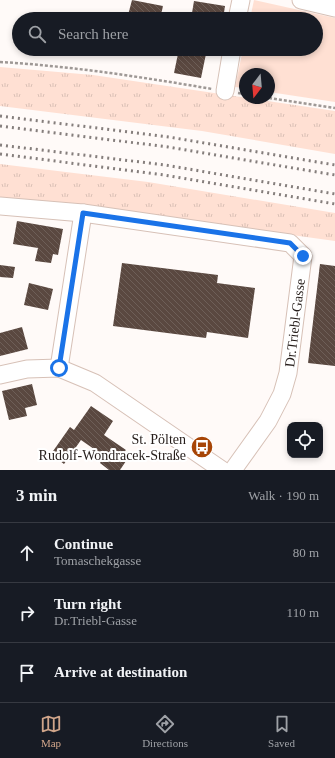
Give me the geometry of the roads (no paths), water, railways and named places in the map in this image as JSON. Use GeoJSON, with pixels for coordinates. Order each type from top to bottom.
{"type":"FeatureCollection","features":[{"type":"Feature","properties":{"kind":"street"},"geometry":{"type":"LineString","coordinates":[[238,12],[241,0]]}},
{"type":"Feature","properties":{"kind":"street"},"geometry":{"type":"LineString","coordinates":[[300,0],[335,8]]}},
{"type":"Feature","properties":{"kind":"street"},"geometry":{"type":"LineString","coordinates":[[225,91],[231,56]]}},
{"type":"Feature","properties":{"kind":"street","name":"Dr.Triebl-Gasse"},"geometry":{"type":"LineString","coordinates":[[0,206],[83,213],[290,243],[303,256],[288,373],[282,394],[268,421],[233,470]]}},
{"type":"Feature","properties":{"kind":"street"},"geometry":{"type":"LineString","coordinates":[[59,368],[83,213]]}},
{"type":"Feature","properties":{"kind":"street"},"geometry":{"type":"LineString","coordinates":[[0,375],[28,368],[59,368],[95,383],[222,470]]}},
{"type":"Feature","properties":{"kind":"railway"},"geometry":{"type":"LineString","coordinates":[[0,116],[169,137],[335,165]]}},
{"type":"Feature","properties":{"kind":"railway"},"geometry":{"type":"LineString","coordinates":[[0,126],[168,147],[335,175]]}},
{"type":"Feature","properties":{"kind":"railway"},"geometry":{"type":"LineString","coordinates":[[0,145],[165,165],[335,194]]}},
{"type":"Feature","properties":{"kind":"railway"},"geometry":{"type":"LineString","coordinates":[[0,154],[164,175],[335,204]]}},
{"type":"Feature","properties":{"kind":"place","name":"St. Pölten Rudolf-Wondracek-Straße"},"geometry":{"type":"Point","coordinates":[202,447]}}]}
